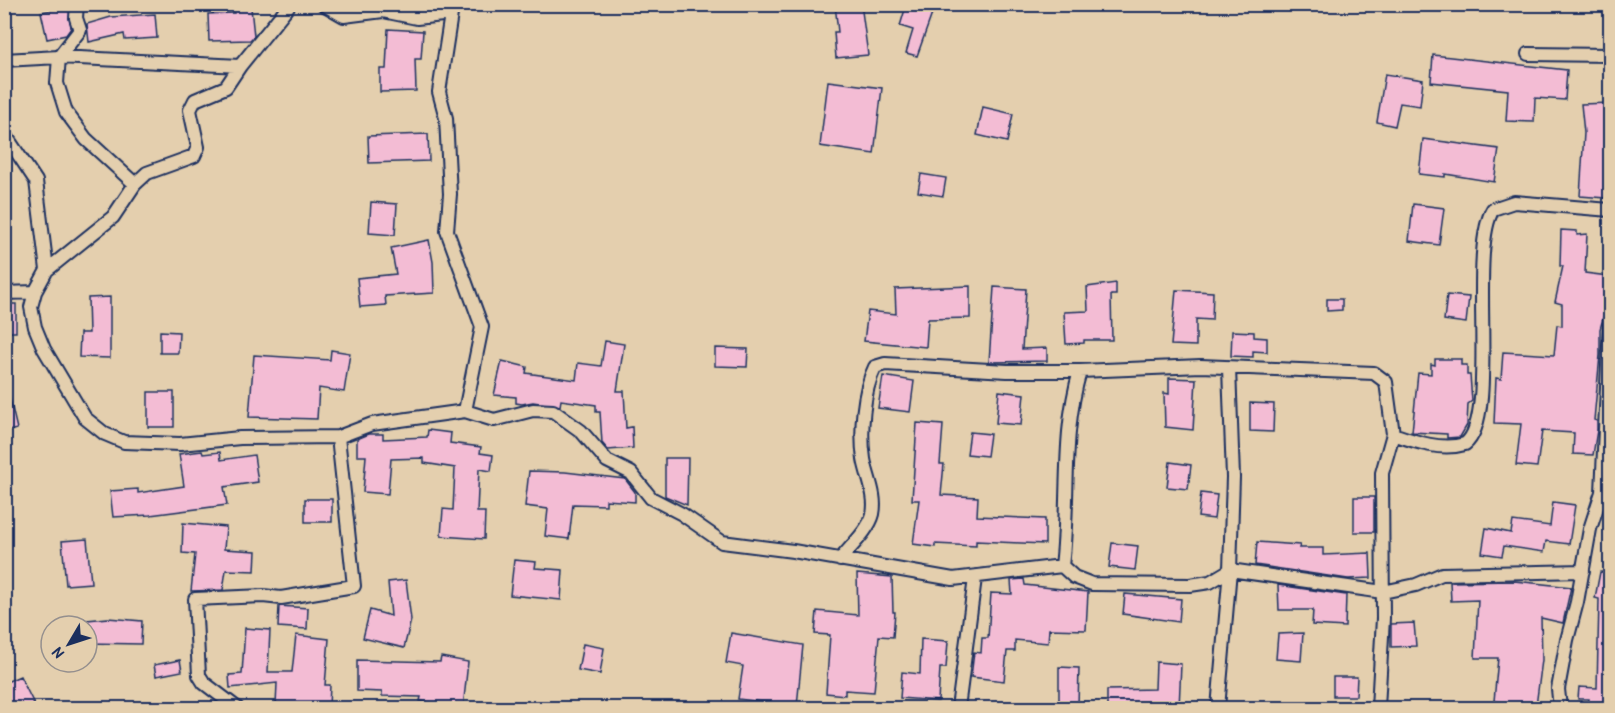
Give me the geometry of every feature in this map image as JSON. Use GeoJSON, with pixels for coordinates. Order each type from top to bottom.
{"type":"FeatureCollection","features":[{"type":"Feature","properties":{"kind":"street"},"geometry":{"type":"LineString","coordinates":[[77,4],[76,18],[80,30],[59,57],[57,83],[66,112],[86,140],[135,184]]}},
{"type":"Feature","properties":{"kind":"street"},"geometry":{"type":"LineString","coordinates":[[290,4],[226,87],[195,100],[190,110],[198,147],[194,156],[147,173],[135,184],[113,218],[47,270],[35,292],[30,307],[44,349],[85,418],[105,434],[124,442],[180,444],[240,438],[338,437],[372,424],[465,411],[494,420],[532,410],[553,411],[581,432],[607,461],[631,473],[651,498],[682,514],[722,542],[934,576],[975,578],[1062,566]]}},
{"type":"Feature","properties":{"kind":"street"},"geometry":{"type":"LineString","coordinates":[[323,4],[344,16],[383,11],[417,18],[450,9],[440,92],[446,118],[450,194],[447,231],[482,327],[465,411]]}},
{"type":"Feature","properties":{"kind":"street"},"geometry":{"type":"LineString","coordinates":[[1528,54],[1611,55]]}},
{"type":"Feature","properties":{"kind":"street"},"geometry":{"type":"LineString","coordinates":[[4,60],[59,57],[240,66]]}},
{"type":"Feature","properties":{"kind":"street"},"geometry":{"type":"LineString","coordinates":[[4,133],[36,181],[47,270]]}},
{"type":"Feature","properties":{"kind":"street"},"geometry":{"type":"LineString","coordinates":[[1393,434],[1437,447],[1449,447],[1465,444],[1476,430],[1484,327],[1482,283],[1485,243],[1493,209],[1514,202],[1611,210]]}},
{"type":"Feature","properties":{"kind":"street"},"geometry":{"type":"LineString","coordinates":[[4,292],[35,292]]}},
{"type":"Feature","properties":{"kind":"street"},"geometry":{"type":"LineString","coordinates":[[1560,708],[1558,689],[1590,529],[1606,492],[1611,324]]}},
{"type":"Feature","properties":{"kind":"street"},"geometry":{"type":"LineString","coordinates":[[840,560],[873,515],[872,486],[864,457],[864,428],[869,379],[875,367],[885,364],[1007,371],[1080,371],[1201,366],[1374,373],[1386,382],[1393,434],[1382,473],[1383,591],[1378,708]]}},
{"type":"Feature","properties":{"kind":"street"},"geometry":{"type":"LineString","coordinates":[[1218,708],[1230,570],[1233,477],[1229,368]]}},
{"type":"Feature","properties":{"kind":"street"},"geometry":{"type":"LineString","coordinates":[[1080,371],[1072,401],[1066,445],[1062,566],[1074,577],[1092,584],[1190,585],[1210,582],[1230,570],[1383,591],[1416,585],[1442,574],[1583,571]]}},
{"type":"Feature","properties":{"kind":"street"},"geometry":{"type":"LineString","coordinates":[[237,708],[204,683],[199,675],[195,599],[263,596],[281,598],[354,586],[338,437]]}},
{"type":"Feature","properties":{"kind":"street"},"geometry":{"type":"LineString","coordinates":[[958,708],[975,578]]}},
{"type":"Feature","properties":{"kind":"building"},"geometry":{"type":"Polygon","coordinates":[[[835,4],[861,4],[868,55],[836,58],[834,32],[838,32],[835,4]]]}},
{"type":"Feature","properties":{"kind":"building"},"geometry":{"type":"Polygon","coordinates":[[[906,6],[932,14],[917,56],[906,53],[913,30],[900,26],[906,6]]]}},
{"type":"Feature","properties":{"kind":"building"},"geometry":{"type":"Polygon","coordinates":[[[69,7],[71,28],[66,35],[47,39],[41,12],[69,7]]]}},
{"type":"Feature","properties":{"kind":"building"},"geometry":{"type":"Polygon","coordinates":[[[251,8],[254,36],[250,40],[209,41],[208,14],[234,13],[233,9],[251,8]]]}},
{"type":"Feature","properties":{"kind":"building"},"geometry":{"type":"Polygon","coordinates":[[[155,14],[157,38],[125,40],[124,34],[89,42],[87,24],[111,17],[155,14]]]}},
{"type":"Feature","properties":{"kind":"building"},"geometry":{"type":"Polygon","coordinates":[[[388,29],[423,31],[421,59],[415,59],[416,91],[380,92],[380,69],[386,69],[388,29]]]}},
{"type":"Feature","properties":{"kind":"building"},"geometry":{"type":"Polygon","coordinates":[[[1433,55],[1567,70],[1565,100],[1535,98],[1534,122],[1506,121],[1508,90],[1431,82],[1433,55]]]}},
{"type":"Feature","properties":{"kind":"building"},"geometry":{"type":"Polygon","coordinates":[[[1385,74],[1423,80],[1420,106],[1400,103],[1395,126],[1377,122],[1385,74]]]}},
{"type":"Feature","properties":{"kind":"building"},"geometry":{"type":"Polygon","coordinates":[[[828,81],[882,88],[874,154],[820,146],[828,81]]]}},
{"type":"Feature","properties":{"kind":"building"},"geometry":{"type":"Polygon","coordinates":[[[1611,103],[1606,198],[1580,196],[1584,133],[1581,104],[1611,103]]]}},
{"type":"Feature","properties":{"kind":"building"},"geometry":{"type":"Polygon","coordinates":[[[983,107],[1013,114],[1007,142],[977,135],[983,107]]]}},
{"type":"Feature","properties":{"kind":"building"},"geometry":{"type":"Polygon","coordinates":[[[428,134],[429,161],[369,163],[368,136],[428,134]]]}},
{"type":"Feature","properties":{"kind":"building"},"geometry":{"type":"Polygon","coordinates":[[[1423,139],[1499,149],[1494,182],[1445,174],[1445,177],[1419,174],[1423,139]]]}},
{"type":"Feature","properties":{"kind":"building"},"geometry":{"type":"Polygon","coordinates":[[[921,174],[946,178],[943,196],[918,192],[921,174]]]}},
{"type":"Feature","properties":{"kind":"building"},"geometry":{"type":"Polygon","coordinates":[[[371,202],[397,204],[395,235],[369,233],[371,202]]]}},
{"type":"Feature","properties":{"kind":"building"},"geometry":{"type":"Polygon","coordinates":[[[1413,204],[1444,208],[1439,245],[1409,241],[1413,204]]]}},
{"type":"Feature","properties":{"kind":"building"},"geometry":{"type":"Polygon","coordinates":[[[1561,230],[1577,231],[1577,235],[1587,234],[1585,273],[1608,276],[1606,292],[1610,293],[1600,329],[1594,420],[1597,421],[1597,430],[1593,455],[1573,454],[1574,433],[1542,431],[1537,467],[1516,465],[1521,424],[1494,423],[1496,378],[1501,379],[1503,352],[1554,355],[1557,325],[1562,326],[1562,304],[1555,302],[1563,266],[1560,266],[1561,230]]]}},
{"type":"Feature","properties":{"kind":"building"},"geometry":{"type":"Polygon","coordinates":[[[429,240],[433,262],[434,293],[385,296],[386,305],[360,307],[357,278],[396,274],[391,248],[429,240]]]}},
{"type":"Feature","properties":{"kind":"building"},"geometry":{"type":"Polygon","coordinates":[[[1116,283],[1116,295],[1111,295],[1112,340],[1084,340],[1084,343],[1066,344],[1064,312],[1088,311],[1087,287],[1116,283]]]}},
{"type":"Feature","properties":{"kind":"building"},"geometry":{"type":"Polygon","coordinates":[[[970,286],[970,318],[928,319],[926,347],[864,341],[868,311],[896,314],[895,289],[970,286]]]}},
{"type":"Feature","properties":{"kind":"building"},"geometry":{"type":"Polygon","coordinates":[[[994,287],[1026,289],[1022,349],[1047,348],[1047,361],[989,362],[994,287]]]}},
{"type":"Feature","properties":{"kind":"building"},"geometry":{"type":"Polygon","coordinates":[[[1176,290],[1213,292],[1212,320],[1196,319],[1196,346],[1171,345],[1176,290]]]}},
{"type":"Feature","properties":{"kind":"building"},"geometry":{"type":"Polygon","coordinates":[[[1447,295],[1469,297],[1466,323],[1444,320],[1447,295]]]}},
{"type":"Feature","properties":{"kind":"building"},"geometry":{"type":"Polygon","coordinates":[[[110,297],[110,358],[79,357],[80,333],[89,333],[88,298],[110,297]]]}},
{"type":"Feature","properties":{"kind":"building"},"geometry":{"type":"Polygon","coordinates":[[[1327,299],[1342,299],[1342,310],[1327,311],[1327,299]]]}},
{"type":"Feature","properties":{"kind":"building"},"geometry":{"type":"Polygon","coordinates":[[[4,304],[16,304],[16,332],[4,332],[4,304]]]}},
{"type":"Feature","properties":{"kind":"building"},"geometry":{"type":"Polygon","coordinates":[[[160,331],[179,332],[178,353],[160,353],[160,331]]]}},
{"type":"Feature","properties":{"kind":"building"},"geometry":{"type":"Polygon","coordinates":[[[1232,331],[1254,332],[1254,337],[1267,338],[1267,352],[1253,351],[1253,357],[1231,356],[1232,331]]]}},
{"type":"Feature","properties":{"kind":"building"},"geometry":{"type":"Polygon","coordinates":[[[605,341],[624,344],[617,391],[624,391],[626,428],[632,427],[633,448],[608,450],[602,443],[600,412],[596,412],[596,405],[561,400],[560,406],[533,402],[522,404],[516,403],[516,397],[494,395],[502,361],[527,367],[526,373],[576,380],[578,363],[601,366],[605,341]]]}},
{"type":"Feature","properties":{"kind":"building"},"geometry":{"type":"Polygon","coordinates":[[[715,348],[748,349],[747,367],[715,366],[715,348]]]}},
{"type":"Feature","properties":{"kind":"building"},"geometry":{"type":"Polygon","coordinates":[[[331,350],[350,353],[344,392],[319,388],[317,419],[249,417],[254,355],[330,360],[331,350]]]}},
{"type":"Feature","properties":{"kind":"building"},"geometry":{"type":"Polygon","coordinates":[[[1435,359],[1461,359],[1461,365],[1467,365],[1472,401],[1468,404],[1467,425],[1460,437],[1447,438],[1447,434],[1412,432],[1418,373],[1431,374],[1431,364],[1435,365],[1435,359]]]}},
{"type":"Feature","properties":{"kind":"building"},"geometry":{"type":"Polygon","coordinates":[[[883,376],[914,381],[910,412],[878,408],[883,376]]]}},
{"type":"Feature","properties":{"kind":"building"},"geometry":{"type":"Polygon","coordinates":[[[1169,378],[1196,379],[1193,430],[1165,427],[1164,393],[1169,394],[1169,378]]]}},
{"type":"Feature","properties":{"kind":"building"},"geometry":{"type":"Polygon","coordinates":[[[999,391],[1024,394],[1021,425],[996,423],[999,391]]]}},
{"type":"Feature","properties":{"kind":"building"},"geometry":{"type":"Polygon","coordinates":[[[148,392],[174,392],[174,427],[148,427],[148,392]]]}},
{"type":"Feature","properties":{"kind":"building"},"geometry":{"type":"Polygon","coordinates":[[[4,395],[9,395],[17,429],[4,432],[4,395]]]}},
{"type":"Feature","properties":{"kind":"building"},"geometry":{"type":"Polygon","coordinates":[[[1250,403],[1274,404],[1273,432],[1250,431],[1250,403]]]}},
{"type":"Feature","properties":{"kind":"building"},"geometry":{"type":"Polygon","coordinates":[[[917,423],[943,425],[940,464],[944,464],[941,495],[978,497],[977,516],[1045,519],[1045,544],[976,541],[976,546],[935,544],[935,547],[913,544],[919,500],[912,500],[917,423]]]}},
{"type":"Feature","properties":{"kind":"building"},"geometry":{"type":"Polygon","coordinates":[[[428,430],[451,433],[450,443],[481,447],[480,453],[493,455],[491,471],[479,469],[477,512],[485,512],[484,539],[441,536],[443,509],[453,510],[455,468],[424,463],[424,458],[391,459],[388,494],[363,492],[366,456],[357,456],[357,439],[369,434],[383,434],[383,439],[427,437],[428,430]]]}},
{"type":"Feature","properties":{"kind":"building"},"geometry":{"type":"Polygon","coordinates":[[[970,432],[990,434],[987,456],[967,454],[970,432]]]}},
{"type":"Feature","properties":{"kind":"building"},"geometry":{"type":"Polygon","coordinates":[[[202,451],[203,454],[220,452],[221,460],[254,455],[258,482],[224,487],[227,505],[150,515],[113,517],[110,491],[138,489],[138,493],[184,486],[179,454],[202,451]]]}},
{"type":"Feature","properties":{"kind":"building"},"geometry":{"type":"Polygon","coordinates":[[[665,458],[688,458],[687,505],[665,496],[665,458]]]}},
{"type":"Feature","properties":{"kind":"building"},"geometry":{"type":"Polygon","coordinates":[[[1170,462],[1191,465],[1188,489],[1167,487],[1170,462]]]}},
{"type":"Feature","properties":{"kind":"building"},"geometry":{"type":"Polygon","coordinates":[[[529,471],[565,472],[625,479],[635,492],[635,502],[606,500],[606,505],[573,504],[569,539],[545,536],[548,509],[525,506],[529,471]]]}},
{"type":"Feature","properties":{"kind":"building"},"geometry":{"type":"Polygon","coordinates":[[[1201,493],[1217,495],[1214,519],[1198,517],[1201,493]]]}},
{"type":"Feature","properties":{"kind":"building"},"geometry":{"type":"Polygon","coordinates":[[[1354,497],[1374,497],[1374,532],[1354,532],[1354,497]]]}},
{"type":"Feature","properties":{"kind":"building"},"geometry":{"type":"Polygon","coordinates":[[[305,499],[332,499],[332,522],[305,522],[305,499]]]}},
{"type":"Feature","properties":{"kind":"building"},"geometry":{"type":"Polygon","coordinates":[[[1553,502],[1575,505],[1569,544],[1546,541],[1544,552],[1504,546],[1502,556],[1482,553],[1486,528],[1511,533],[1513,521],[1550,526],[1553,502]]]}},
{"type":"Feature","properties":{"kind":"building"},"geometry":{"type":"Polygon","coordinates":[[[183,523],[226,527],[224,549],[256,551],[255,571],[226,570],[223,590],[191,591],[195,554],[182,553],[183,523]]]}},
{"type":"Feature","properties":{"kind":"building"},"geometry":{"type":"Polygon","coordinates":[[[87,539],[91,583],[66,585],[62,541],[87,539]]]}},
{"type":"Feature","properties":{"kind":"building"},"geometry":{"type":"Polygon","coordinates":[[[1257,542],[1300,545],[1299,548],[1323,548],[1323,555],[1370,553],[1371,578],[1348,579],[1255,565],[1257,542]]]}},
{"type":"Feature","properties":{"kind":"building"},"geometry":{"type":"Polygon","coordinates":[[[1112,543],[1138,546],[1135,570],[1109,567],[1112,543]]]}},
{"type":"Feature","properties":{"kind":"building"},"geometry":{"type":"Polygon","coordinates":[[[514,560],[536,562],[535,568],[563,570],[561,600],[510,595],[514,560]]]}},
{"type":"Feature","properties":{"kind":"building"},"geometry":{"type":"Polygon","coordinates":[[[1600,572],[1611,573],[1611,708],[1588,708],[1589,699],[1578,699],[1579,687],[1597,688],[1599,599],[1595,598],[1600,572]]]}},
{"type":"Feature","properties":{"kind":"building"},"geometry":{"type":"Polygon","coordinates":[[[857,574],[892,577],[893,612],[895,612],[893,637],[879,636],[874,692],[845,690],[845,695],[826,693],[830,635],[815,634],[817,611],[858,615],[857,574]]]}},
{"type":"Feature","properties":{"kind":"building"},"geometry":{"type":"Polygon","coordinates":[[[1024,579],[1025,585],[1088,592],[1086,630],[1049,629],[1048,643],[1015,640],[1015,651],[1007,651],[1004,681],[971,677],[974,652],[981,653],[982,638],[988,638],[991,593],[1012,594],[1011,580],[1024,579]]]}},
{"type":"Feature","properties":{"kind":"building"},"geometry":{"type":"Polygon","coordinates":[[[406,580],[411,620],[404,648],[363,638],[370,610],[391,616],[388,582],[406,580]]]}},
{"type":"Feature","properties":{"kind":"building"},"geometry":{"type":"Polygon","coordinates":[[[1514,581],[1571,587],[1563,623],[1541,618],[1542,660],[1536,706],[1494,701],[1498,658],[1475,658],[1478,600],[1451,601],[1450,582],[1514,581]]]}},
{"type":"Feature","properties":{"kind":"building"},"geometry":{"type":"Polygon","coordinates":[[[1278,585],[1346,595],[1345,627],[1312,625],[1313,610],[1279,610],[1278,585]]]}},
{"type":"Feature","properties":{"kind":"building"},"geometry":{"type":"Polygon","coordinates":[[[1125,594],[1181,599],[1179,622],[1123,614],[1125,594]]]}},
{"type":"Feature","properties":{"kind":"building"},"geometry":{"type":"Polygon","coordinates":[[[279,606],[308,608],[307,629],[278,627],[279,606]]]}},
{"type":"Feature","properties":{"kind":"building"},"geometry":{"type":"Polygon","coordinates":[[[99,619],[142,621],[141,644],[99,643],[99,619]]]}},
{"type":"Feature","properties":{"kind":"building"},"geometry":{"type":"Polygon","coordinates":[[[1414,623],[1416,646],[1391,647],[1391,624],[1414,623]]]}},
{"type":"Feature","properties":{"kind":"building"},"geometry":{"type":"Polygon","coordinates":[[[245,628],[270,630],[268,672],[292,672],[296,635],[329,639],[325,685],[330,685],[329,707],[276,706],[277,683],[230,688],[229,675],[242,674],[245,628]]]}},
{"type":"Feature","properties":{"kind":"building"},"geometry":{"type":"Polygon","coordinates":[[[731,633],[803,645],[797,706],[738,699],[743,666],[726,663],[731,633]]]}},
{"type":"Feature","properties":{"kind":"building"},"geometry":{"type":"Polygon","coordinates":[[[1303,633],[1301,661],[1276,659],[1278,634],[1303,633]]]}},
{"type":"Feature","properties":{"kind":"building"},"geometry":{"type":"Polygon","coordinates":[[[921,639],[948,641],[946,668],[940,668],[938,701],[900,698],[902,672],[920,674],[921,639]]]}},
{"type":"Feature","properties":{"kind":"building"},"geometry":{"type":"Polygon","coordinates":[[[583,644],[604,648],[600,674],[578,670],[583,644]]]}},
{"type":"Feature","properties":{"kind":"building"},"geometry":{"type":"Polygon","coordinates":[[[441,657],[468,662],[463,708],[420,701],[421,697],[382,696],[382,692],[357,691],[357,660],[440,662],[441,657]]]}},
{"type":"Feature","properties":{"kind":"building"},"geometry":{"type":"Polygon","coordinates":[[[180,660],[182,671],[156,676],[154,665],[180,660]]]}},
{"type":"Feature","properties":{"kind":"building"},"geometry":{"type":"Polygon","coordinates":[[[1156,662],[1181,664],[1179,708],[1107,708],[1107,690],[1155,689],[1156,662]]]}},
{"type":"Feature","properties":{"kind":"building"},"geometry":{"type":"Polygon","coordinates":[[[1059,667],[1079,668],[1078,706],[1059,706],[1059,667]]]}},
{"type":"Feature","properties":{"kind":"building"},"geometry":{"type":"Polygon","coordinates":[[[20,676],[36,708],[9,708],[4,699],[4,683],[20,676]]]}},
{"type":"Feature","properties":{"kind":"building"},"geometry":{"type":"Polygon","coordinates":[[[1333,677],[1357,677],[1356,696],[1333,696],[1333,677]]]}}]}
